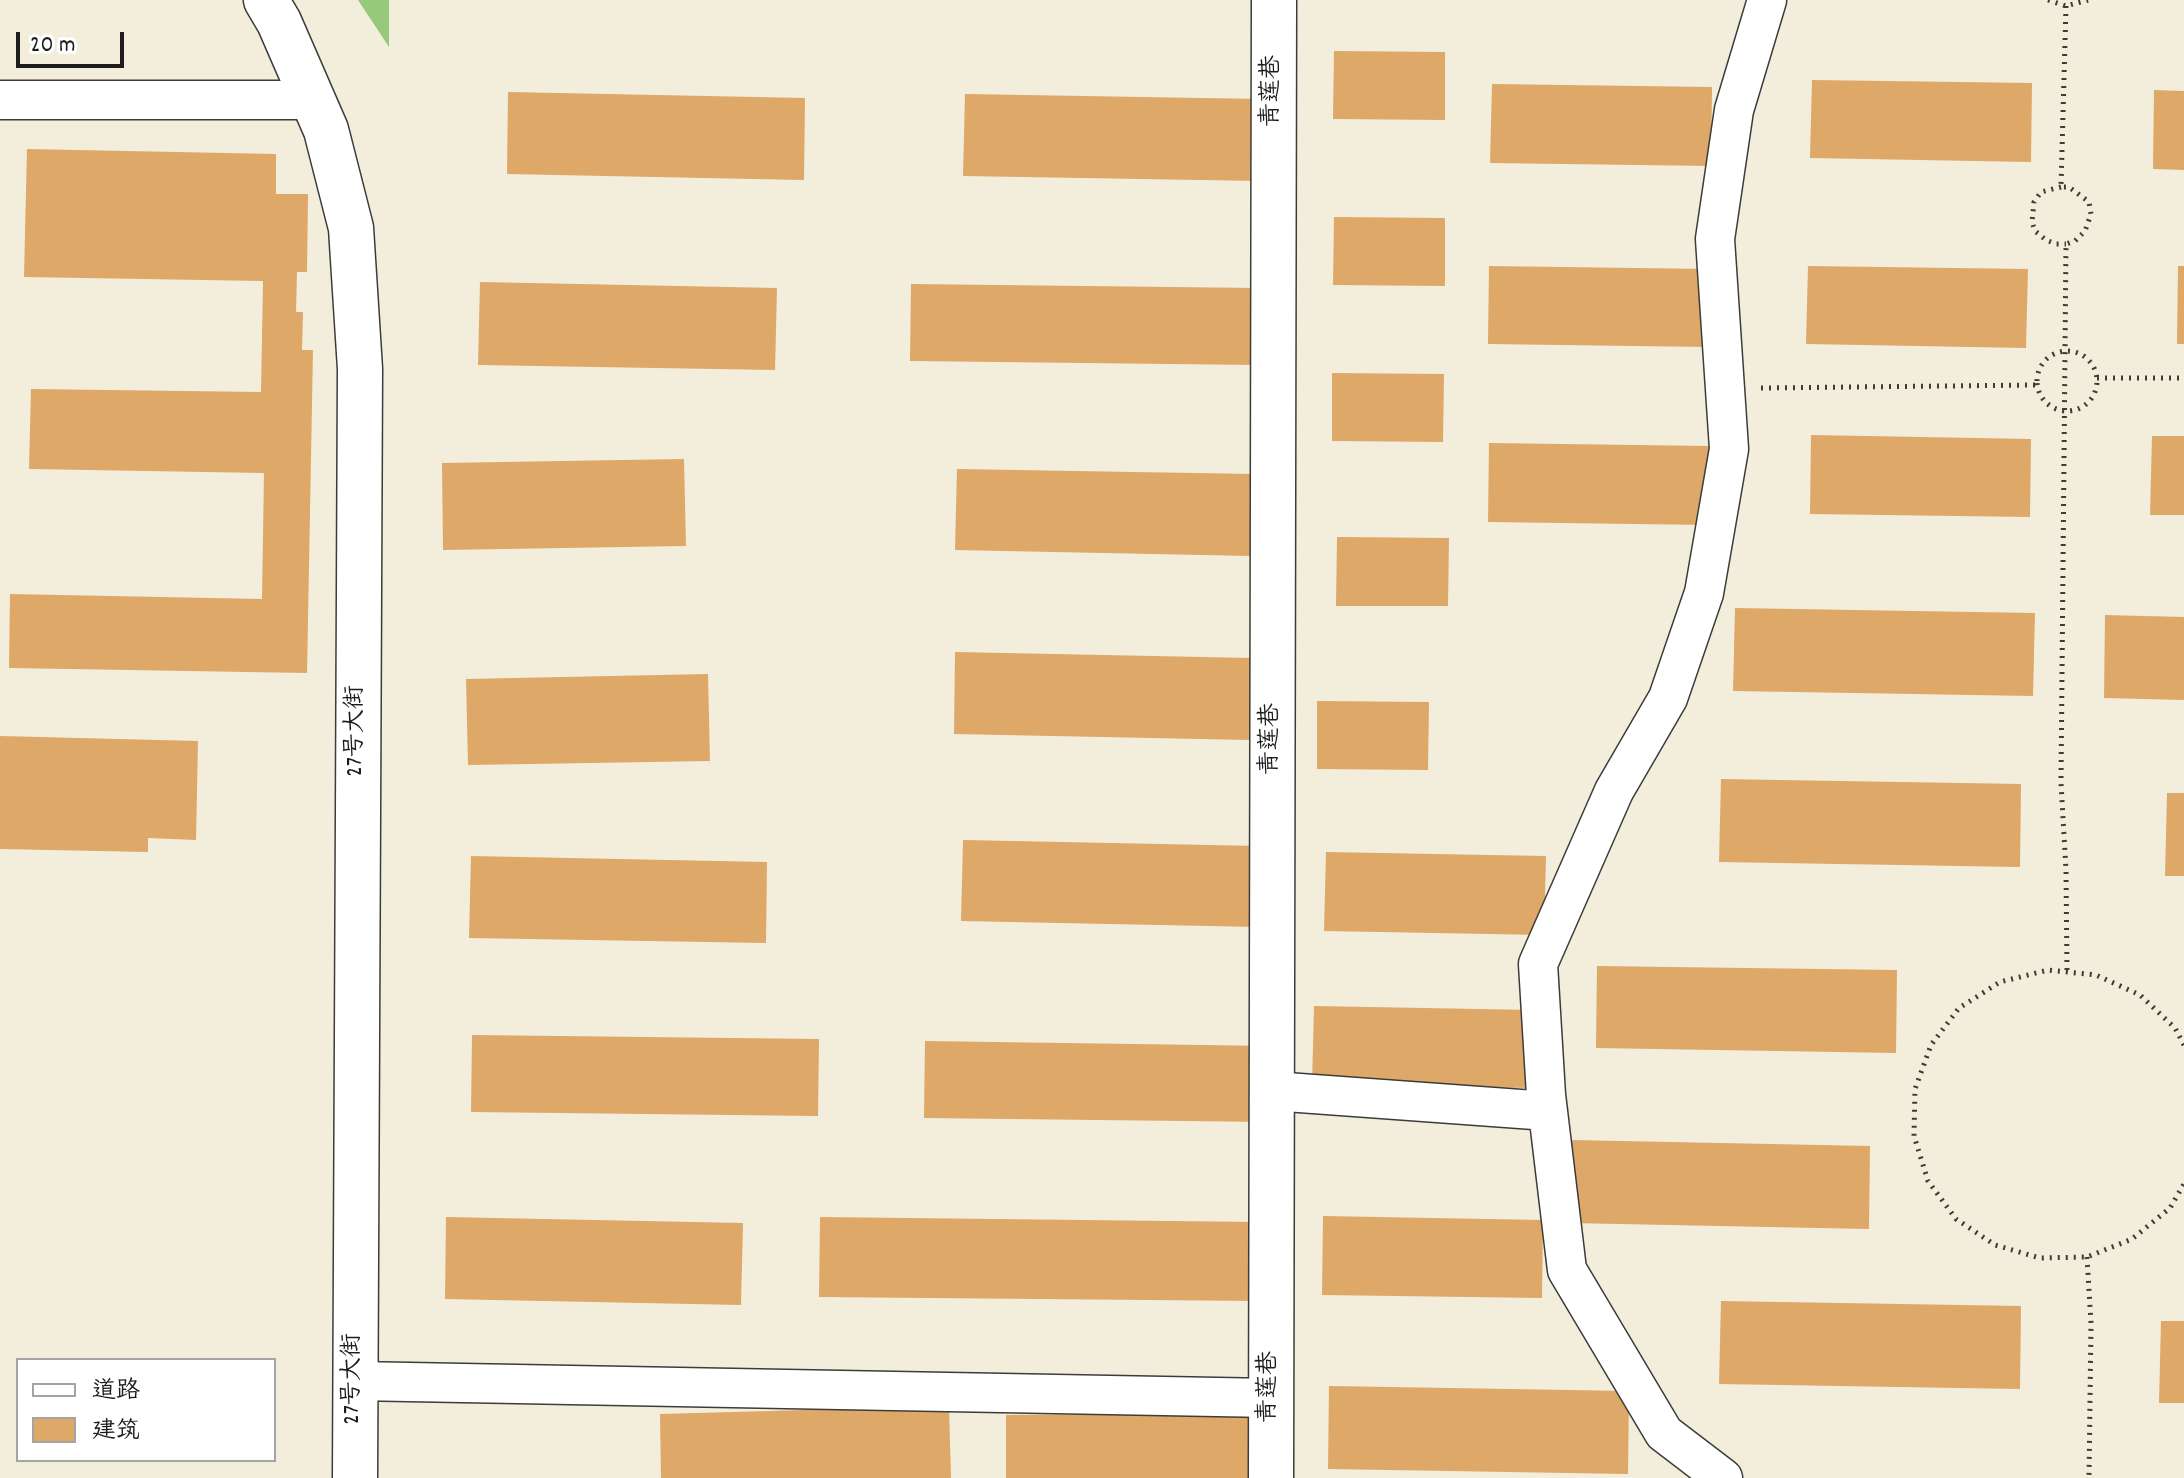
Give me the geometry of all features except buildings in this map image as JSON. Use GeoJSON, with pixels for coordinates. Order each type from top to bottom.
{"type":"FeatureCollection","features":[{"type":"Feature","properties":{"kind":"street","name":"27号大街"},"geometry":{"type":"LineString","coordinates":[[266,0],[279,22],[326,130],[351,228],[360,369],[355,1478]]}},
{"type":"Feature","properties":{"kind":"street","name":"青莲巷"},"geometry":{"type":"LineString","coordinates":[[1271,1478],[1274,0]]}},
{"type":"Feature","properties":{"kind":"street"},"geometry":{"type":"LineString","coordinates":[[1723,1478],[1664,1433],[1567,1270],[1548,1111],[1538,964],[1614,791],[1668,698],[1704,593],[1729,449],[1715,239],[1734,110],[1767,0]]}},
{"type":"Feature","properties":{"kind":"street"},"geometry":{"type":"LineString","coordinates":[[0,100],[313,100]]}},
{"type":"Feature","properties":{"kind":"street"},"geometry":{"type":"LineString","coordinates":[[1272,1091],[1548,1111]]}},
{"type":"Feature","properties":{"kind":"street"},"geometry":{"type":"LineString","coordinates":[[355,1381],[1271,1398]]}},
{"type":"Feature","properties":{"kind":"path"},"geometry":{"type":"LineString","coordinates":[[2048,0],[2066,6],[2088,0]]}},
{"type":"Feature","properties":{"kind":"path"},"geometry":{"type":"LineString","coordinates":[[2061,187],[2066,6]]}},
{"type":"Feature","properties":{"kind":"path"},"geometry":{"type":"LineString","coordinates":[[2069,187],[2089,202],[2091,214],[2085,231],[2075,241],[2066,244],[2046,240],[2035,231],[2032,222],[2034,202],[2041,192],[2069,187]]}},
{"type":"Feature","properties":{"kind":"path"},"geometry":{"type":"LineString","coordinates":[[2066,244],[2061,783],[2067,972]]}},
{"type":"Feature","properties":{"kind":"path"},"geometry":{"type":"LineString","coordinates":[[2067,351],[2079,353],[2093,362],[2097,378],[2094,395],[2088,404],[2066,410],[2046,405],[2039,396],[2036,375],[2041,364],[2057,353],[2067,351]]}},
{"type":"Feature","properties":{"kind":"path"},"geometry":{"type":"LineString","coordinates":[[2097,378],[2184,378]]}},
{"type":"Feature","properties":{"kind":"path"},"geometry":{"type":"LineString","coordinates":[[1797,387],[2036,385]]}},
{"type":"Feature","properties":{"kind":"path"},"geometry":{"type":"LineString","coordinates":[[2184,1045],[2175,1028],[2140,995],[2096,975],[2048,970],[2000,982],[1959,1008],[1931,1045],[1915,1089],[1914,1136],[1928,1181],[1956,1219],[1995,1245],[2040,1258],[2087,1257],[2132,1239],[2170,1208],[2184,1184]]}},
{"type":"Feature","properties":{"kind":"path"},"geometry":{"type":"LineString","coordinates":[[2087,1257],[2091,1323],[2089,1478]]}},
{"type":"Feature","properties":{"kind":"green space"},"geometry":{"type":"Polygon","coordinates":[[[358,0],[389,0],[389,47],[358,0]]]}}]}
